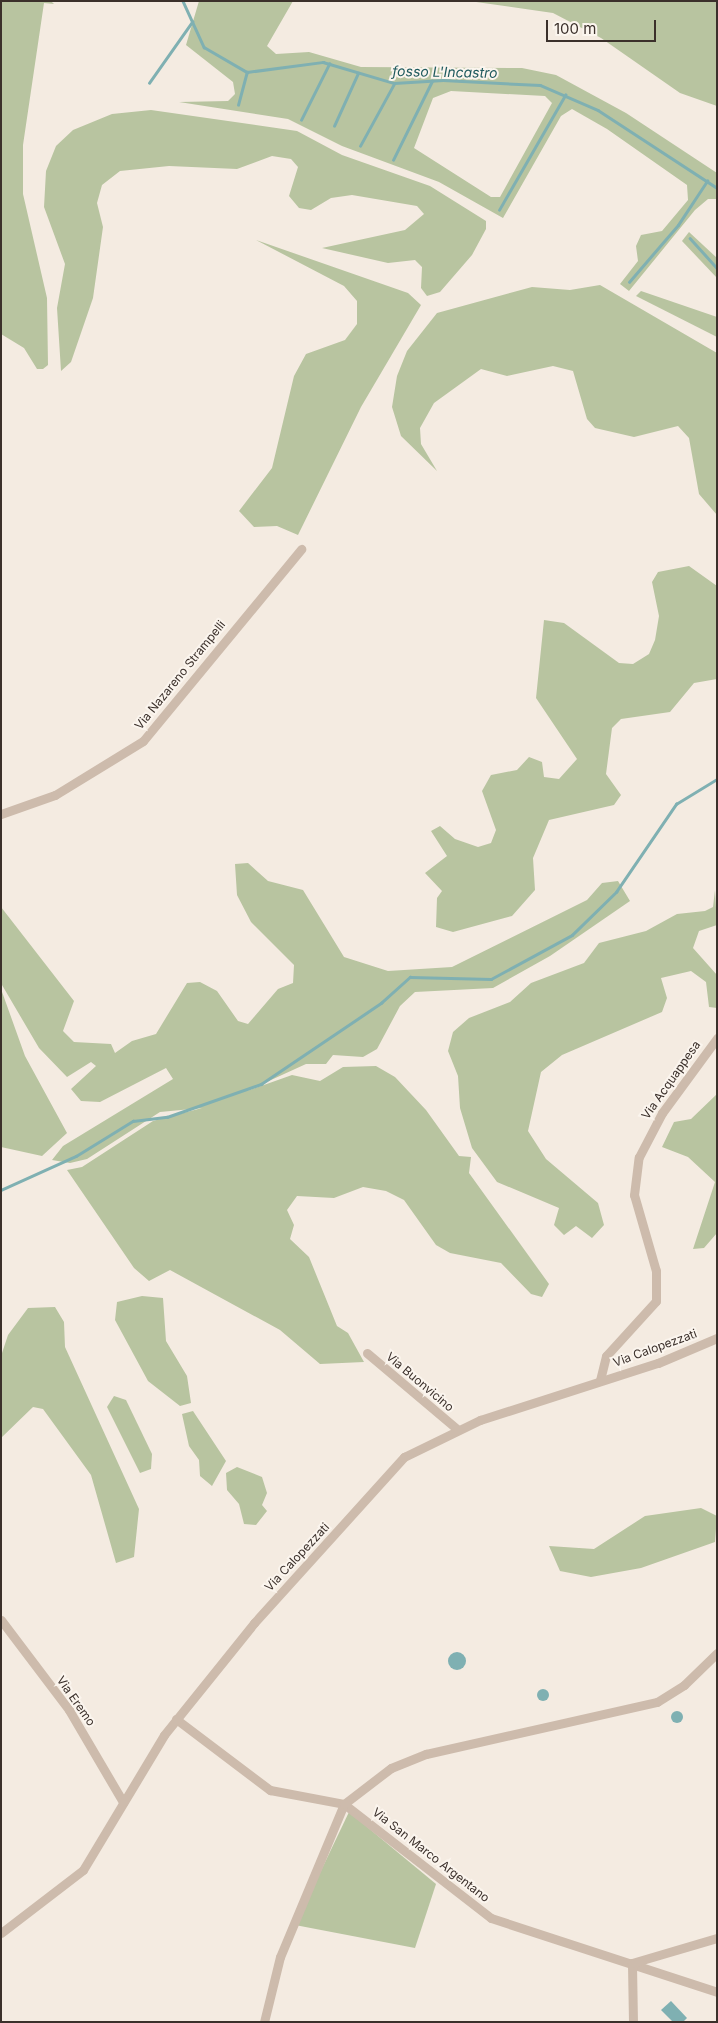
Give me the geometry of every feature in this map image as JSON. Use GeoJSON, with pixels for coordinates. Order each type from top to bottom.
{"type":"FeatureCollection","features":[{"type":"Feature","properties":{"kind":"street","name":"Via Nazareno Strampelli"},"geometry":{"type":"LineString","coordinates":[[1,814],[55,795],[143,741],[301,549]]}},
{"type":"Feature","properties":{"kind":"street","name":"Via Acquappesa"},"geometry":{"type":"LineString","coordinates":[[600,1380],[606,1356],[656,1301],[656,1271],[634,1195],[639,1157],[662,1113],[717,1038]]}},
{"type":"Feature","properties":{"kind":"street","name":"Via Calopezzati"},"geometry":{"type":"LineString","coordinates":[[1,1933],[78,1875],[98,1850],[123,1802],[176,1719],[254,1623],[396,1465],[420,1447],[457,1429],[600,1380],[658,1363],[717,1338]]}},
{"type":"Feature","properties":{"kind":"street","name":"Via Buonvicino"},"geometry":{"type":"LineString","coordinates":[[367,1353],[457,1429]]}},
{"type":"Feature","properties":{"kind":"street","name":"Via Eremo"},"geometry":{"type":"LineString","coordinates":[[1,1620],[69,1710],[123,1802]]}},
{"type":"Feature","properties":{"kind":"street"},"geometry":{"type":"LineString","coordinates":[[264,2022],[280,1958],[344,1804],[385,1772],[418,1757],[657,1702],[684,1685],[717,1653]]}},
{"type":"Feature","properties":{"kind":"street","name":"Via San Marco Argentano"},"geometry":{"type":"LineString","coordinates":[[176,1719],[270,1790],[344,1804],[492,1918],[717,1992]]}},
{"type":"Feature","properties":{"kind":"street"},"geometry":{"type":"LineString","coordinates":[[634,2022],[632,1963],[717,1938]]}},
{"type":"Feature","properties":{"kind":"green space"},"geometry":{"type":"Polygon","coordinates":[[[1,1],[51,1],[54,4],[44,3],[23,145],[23,194],[47,298],[48,365],[43,369],[37,369],[24,348],[1,334],[1,1]]]}},
{"type":"Feature","properties":{"kind":"green space"},"geometry":{"type":"Polygon","coordinates":[[[199,1],[293,1],[267,46],[276,54],[309,52],[361,67],[522,68],[556,75],[626,113],[717,173],[717,199],[708,199],[695,210],[629,291],[620,284],[638,261],[636,246],[641,235],[662,231],[688,200],[687,185],[607,129],[572,109],[561,116],[503,218],[439,182],[342,146],[288,119],[179,102],[228,101],[235,94],[233,82],[186,45],[199,1]],[[451,91],[433,98],[414,148],[491,197],[500,197],[552,103],[545,96],[451,91]]]}},
{"type":"Feature","properties":{"kind":"green space"},"geometry":{"type":"Polygon","coordinates":[[[469,1],[717,1],[717,106],[680,93],[601,38],[553,13],[469,1]]]}},
{"type":"Feature","properties":{"kind":"green space"},"geometry":{"type":"Polygon","coordinates":[[[151,110],[297,131],[342,155],[430,186],[486,221],[486,229],[472,255],[440,292],[427,296],[421,288],[422,267],[415,260],[388,263],[322,248],[405,230],[424,214],[417,206],[352,195],[331,198],[311,210],[299,208],[289,196],[298,167],[291,159],[272,156],[237,169],[169,166],[120,171],[102,185],[97,203],[103,227],[93,298],[71,362],[61,371],[57,308],[65,264],[44,207],[46,171],[56,146],[73,130],[112,114],[151,110]]]}},
{"type":"Feature","properties":{"kind":"green space"},"geometry":{"type":"Polygon","coordinates":[[[689,232],[717,258],[717,278],[682,241],[689,232]]]}},
{"type":"Feature","properties":{"kind":"green space"},"geometry":{"type":"Polygon","coordinates":[[[256,240],[408,293],[421,305],[361,407],[298,535],[277,526],[254,527],[239,511],[272,468],[294,376],[306,354],[345,340],[357,324],[357,301],[344,286],[256,240]]]}},
{"type":"Feature","properties":{"kind":"green space"},"geometry":{"type":"Polygon","coordinates":[[[600,285],[717,353],[717,515],[699,494],[689,438],[678,426],[634,437],[595,428],[587,419],[573,371],[553,366],[507,376],[481,369],[434,403],[420,428],[421,444],[437,471],[401,436],[392,407],[397,376],[407,351],[437,313],[532,287],[570,290],[600,285]]]}},
{"type":"Feature","properties":{"kind":"green space"},"geometry":{"type":"Polygon","coordinates":[[[641,291],[717,317],[717,337],[636,296],[641,291]]]}},
{"type":"Feature","properties":{"kind":"green space"},"geometry":{"type":"Polygon","coordinates":[[[689,566],[717,586],[717,679],[694,683],[670,712],[621,719],[612,728],[606,774],[621,795],[614,805],[549,820],[533,858],[535,890],[512,916],[453,932],[436,927],[437,898],[442,891],[425,873],[447,856],[431,831],[440,826],[455,839],[478,847],[491,843],[496,830],[482,791],[491,775],[517,770],[529,757],[542,762],[544,777],[559,779],[577,759],[536,698],[544,620],[564,623],[619,663],[633,664],[649,654],[655,640],[659,616],[652,582],[658,572],[689,566]]]}},
{"type":"Feature","properties":{"kind":"green space"},"geometry":{"type":"Polygon","coordinates":[[[248,863],[268,881],[303,890],[344,957],[388,971],[452,967],[587,900],[602,883],[618,881],[630,901],[550,956],[493,988],[415,992],[400,1006],[377,1049],[363,1057],[333,1055],[326,1064],[306,1064],[247,1091],[292,1075],[320,1081],[343,1067],[376,1066],[395,1077],[426,1110],[459,1156],[471,1157],[469,1173],[549,1284],[542,1297],[531,1294],[501,1263],[450,1253],[436,1245],[404,1200],[386,1191],[363,1187],[334,1198],[297,1196],[287,1210],[294,1225],[290,1239],[309,1257],[337,1326],[348,1333],[364,1362],[320,1364],[280,1330],[170,1270],[149,1281],[134,1268],[67,1170],[82,1167],[153,1121],[202,1108],[160,1112],[87,1159],[70,1163],[52,1160],[63,1146],[173,1079],[166,1068],[100,1102],[81,1101],[71,1089],[96,1066],[91,1062],[67,1077],[39,1048],[2,985],[1,907],[74,1001],[63,1031],[74,1042],[111,1044],[115,1053],[132,1041],[156,1034],[187,983],[200,982],[217,991],[238,1021],[248,1024],[278,989],[293,983],[294,965],[251,922],[237,895],[235,864],[248,863]]]}},
{"type":"Feature","properties":{"kind":"green space"},"geometry":{"type":"Polygon","coordinates":[[[715,890],[717,925],[699,931],[693,948],[717,975],[717,1008],[709,1007],[706,982],[691,971],[661,978],[667,998],[662,1012],[562,1055],[541,1072],[528,1131],[546,1159],[598,1203],[604,1225],[592,1238],[576,1226],[564,1235],[554,1225],[559,1208],[497,1182],[472,1148],[460,1108],[458,1076],[448,1051],[453,1032],[469,1018],[510,1002],[531,983],[584,963],[599,943],[646,931],[677,914],[705,911],[713,907],[715,890]]]}},
{"type":"Feature","properties":{"kind":"green space"},"geometry":{"type":"Polygon","coordinates":[[[1,989],[25,1056],[67,1133],[42,1156],[1,1147],[1,989]]]}},
{"type":"Feature","properties":{"kind":"green space"},"geometry":{"type":"Polygon","coordinates":[[[717,1094],[717,1233],[704,1248],[693,1249],[715,1182],[688,1157],[662,1147],[674,1122],[691,1119],[717,1094]]]}},
{"type":"Feature","properties":{"kind":"green space"},"geometry":{"type":"Polygon","coordinates":[[[142,1296],[163,1298],[166,1341],[187,1376],[191,1403],[180,1406],[148,1381],[115,1320],[117,1302],[142,1296]]]}},
{"type":"Feature","properties":{"kind":"green space"},"geometry":{"type":"Polygon","coordinates":[[[55,1307],[64,1322],[65,1347],[139,1509],[134,1557],[116,1563],[91,1475],[43,1409],[33,1407],[1,1438],[1,1356],[8,1335],[28,1308],[55,1307]]]}},
{"type":"Feature","properties":{"kind":"green space"},"geometry":{"type":"Polygon","coordinates":[[[114,1396],[126,1400],[152,1454],[151,1469],[140,1473],[107,1407],[114,1396]]]}},
{"type":"Feature","properties":{"kind":"green space"},"geometry":{"type":"Polygon","coordinates":[[[193,1411],[226,1461],[212,1486],[200,1476],[199,1460],[189,1446],[182,1414],[193,1411]]]}},
{"type":"Feature","properties":{"kind":"green space"},"geometry":{"type":"Polygon","coordinates":[[[237,1467],[262,1477],[267,1493],[262,1505],[267,1511],[256,1525],[244,1524],[239,1504],[227,1490],[226,1473],[237,1467]]]}},
{"type":"Feature","properties":{"kind":"green space"},"geometry":{"type":"Polygon","coordinates":[[[701,1508],[717,1516],[715,1542],[641,1568],[591,1577],[560,1571],[549,1546],[594,1549],[645,1516],[701,1508]]]}},
{"type":"Feature","properties":{"kind":"green space"},"geometry":{"type":"Polygon","coordinates":[[[349,1812],[436,1884],[415,1948],[295,1925],[349,1812]]]}},
{"type":"Feature","properties":{"kind":"water"},"geometry":{"type":"Polygon","coordinates":[[[457,1652],[463,1655],[466,1661],[463,1667],[457,1670],[451,1667],[448,1661],[451,1655],[457,1652]]]}},
{"type":"Feature","properties":{"kind":"water"},"geometry":{"type":"Polygon","coordinates":[[[541,1689],[545,1689],[549,1695],[545,1701],[541,1701],[537,1697],[537,1693],[541,1689]]]}},
{"type":"Feature","properties":{"kind":"water"},"geometry":{"type":"Polygon","coordinates":[[[677,1711],[683,1717],[677,1723],[671,1717],[677,1711]]]}},
{"type":"Feature","properties":{"kind":"water"},"geometry":{"type":"Polygon","coordinates":[[[671,2001],[687,2018],[683,2022],[673,2022],[661,2010],[671,2001]]]}},
{"type":"Feature","properties":{"kind":"waterway","name":"fosso L'Incastro"},"geometry":{"type":"LineString","coordinates":[[183,1],[204,47],[247,72],[323,62],[394,83],[443,80],[540,85],[598,110],[717,188]]}},
{"type":"Feature","properties":{"kind":"waterway"},"geometry":{"type":"LineString","coordinates":[[149,83],[192,22]]}},
{"type":"Feature","properties":{"kind":"waterway"},"geometry":{"type":"LineString","coordinates":[[301,120],[329,64]]}},
{"type":"Feature","properties":{"kind":"waterway"},"geometry":{"type":"LineString","coordinates":[[238,105],[247,72]]}},
{"type":"Feature","properties":{"kind":"waterway"},"geometry":{"type":"LineString","coordinates":[[334,126],[358,73]]}},
{"type":"Feature","properties":{"kind":"waterway"},"geometry":{"type":"LineString","coordinates":[[393,160],[432,81]]}},
{"type":"Feature","properties":{"kind":"waterway"},"geometry":{"type":"LineString","coordinates":[[360,146],[394,84]]}},
{"type":"Feature","properties":{"kind":"waterway"},"geometry":{"type":"LineString","coordinates":[[499,210],[565,95]]}},
{"type":"Feature","properties":{"kind":"waterway"},"geometry":{"type":"LineString","coordinates":[[629,282],[678,225],[707,181]]}},
{"type":"Feature","properties":{"kind":"waterway"},"geometry":{"type":"LineString","coordinates":[[690,238],[717,268]]}},
{"type":"Feature","properties":{"kind":"waterway"},"geometry":{"type":"LineString","coordinates":[[1,1190],[76,1156],[133,1121],[167,1117],[261,1084],[381,1003],[410,977],[491,979],[572,935],[616,892],[676,804],[717,779]]}}]}
